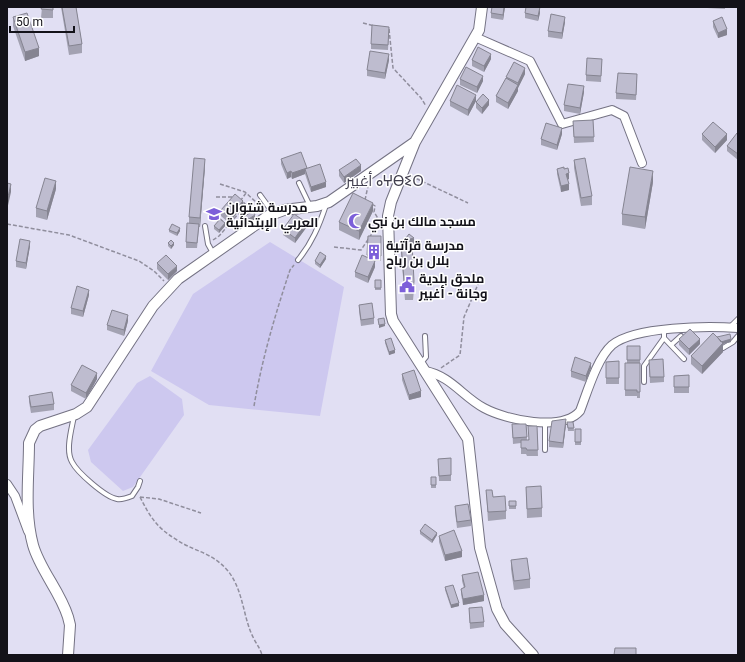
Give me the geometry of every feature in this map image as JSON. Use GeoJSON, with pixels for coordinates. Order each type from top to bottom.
{"type":"FeatureCollection","features":[{"type":"Feature","properties":{"kind":"street"},"geometry":{"type":"LineString","coordinates":[[482,7],[479,30],[415,142],[391,202],[388,216],[391,314],[393,321],[427,369],[468,439],[480,548],[497,609],[505,624],[533,655]]}},
{"type":"Feature","properties":{"kind":"street"},"geometry":{"type":"LineString","coordinates":[[475,37],[530,61],[562,124],[612,110],[624,116],[642,163]]}},
{"type":"Feature","properties":{"kind":"street"},"geometry":{"type":"LineString","coordinates":[[33,545],[29,511],[29,443],[35,430],[40,426],[74,415],[82,411],[92,402],[153,306],[169,287],[188,270],[272,214],[284,210],[327,202],[415,142]]}},
{"type":"Feature","properties":{"kind":"street"},"geometry":{"type":"LineString","coordinates":[[427,369],[466,394],[484,408],[512,419],[545,422],[570,419],[580,411],[599,365],[612,345],[628,338],[664,328],[734,328]]}},
{"type":"Feature","properties":{"kind":"street"},"geometry":{"type":"LineString","coordinates":[[7,484],[15,496],[33,545],[68,617],[68,655]]}},
{"type":"Feature","properties":{"kind":"lane"},"geometry":{"type":"LineString","coordinates":[[299,183],[311,206]]}},
{"type":"Feature","properties":{"kind":"lane"},"geometry":{"type":"LineString","coordinates":[[260,195],[272,214]]}},
{"type":"Feature","properties":{"kind":"lane"},"geometry":{"type":"LineString","coordinates":[[298,260],[316,234],[327,202]]}},
{"type":"Feature","properties":{"kind":"lane"},"geometry":{"type":"LineString","coordinates":[[205,226],[208,244],[213,253]]}},
{"type":"Feature","properties":{"kind":"lane"},"geometry":{"type":"LineString","coordinates":[[734,328],[738,319]]}},
{"type":"Feature","properties":{"kind":"lane"},"geometry":{"type":"LineString","coordinates":[[644,382],[644,366],[664,338],[664,328]]}},
{"type":"Feature","properties":{"kind":"lane"},"geometry":{"type":"LineString","coordinates":[[425,336],[427,369]]}},
{"type":"Feature","properties":{"kind":"lane"},"geometry":{"type":"LineString","coordinates":[[671,345],[681,336]]}},
{"type":"Feature","properties":{"kind":"lane"},"geometry":{"type":"LineString","coordinates":[[724,348],[733,342],[738,336]]}},
{"type":"Feature","properties":{"kind":"lane"},"geometry":{"type":"LineString","coordinates":[[664,338],[684,359]]}},
{"type":"Feature","properties":{"kind":"lane"},"geometry":{"type":"LineString","coordinates":[[74,415],[69,452],[72,462],[104,493],[116,499],[132,496],[140,481]]}},
{"type":"Feature","properties":{"kind":"lane"},"geometry":{"type":"LineString","coordinates":[[545,422],[545,450]]}},
{"type":"Feature","properties":{"kind":"path"},"geometry":{"type":"LineString","coordinates":[[363,23],[376,26]]}},
{"type":"Feature","properties":{"kind":"path"},"geometry":{"type":"LineString","coordinates":[[383,28],[389,29],[393,68],[421,98],[430,115]]}},
{"type":"Feature","properties":{"kind":"path"},"geometry":{"type":"LineString","coordinates":[[403,171],[468,203]]}},
{"type":"Feature","properties":{"kind":"path"},"geometry":{"type":"LineString","coordinates":[[220,184],[246,194],[272,214]]}},
{"type":"Feature","properties":{"kind":"path"},"geometry":{"type":"LineString","coordinates":[[334,248],[361,250],[375,228],[381,222],[375,216],[375,206],[364,202],[368,186]]}},
{"type":"Feature","properties":{"kind":"path"},"geometry":{"type":"LineString","coordinates":[[241,200],[246,194]]}},
{"type":"Feature","properties":{"kind":"path"},"geometry":{"type":"LineString","coordinates":[[208,244],[219,236],[246,205],[236,197],[216,197]]}},
{"type":"Feature","properties":{"kind":"path"},"geometry":{"type":"LineString","coordinates":[[214,217],[220,219],[228,226]]}},
{"type":"Feature","properties":{"kind":"path"},"geometry":{"type":"LineString","coordinates":[[7,224],[69,235],[139,261],[154,271],[169,287]]}},
{"type":"Feature","properties":{"kind":"path"},"geometry":{"type":"LineString","coordinates":[[254,406],[259,375],[277,310],[290,270],[298,260]]}},
{"type":"Feature","properties":{"kind":"path"},"geometry":{"type":"LineString","coordinates":[[427,369],[460,354],[464,317],[482,275]]}},
{"type":"Feature","properties":{"kind":"path"},"geometry":{"type":"LineString","coordinates":[[132,496],[158,499],[201,513]]}},
{"type":"Feature","properties":{"kind":"path"},"geometry":{"type":"LineString","coordinates":[[140,497],[152,521],[177,541],[210,555],[229,572],[241,596],[254,640],[260,647],[262,655]]}},
{"type":"Feature","properties":{"kind":"shaded area"},"geometry":{"type":"Polygon","coordinates":[[[270,242],[344,287],[320,416],[209,405],[151,371],[193,294],[270,242]]]}},
{"type":"Feature","properties":{"kind":"shaded area"},"geometry":{"type":"Polygon","coordinates":[[[150,376],[182,399],[184,415],[133,487],[123,491],[91,462],[88,450],[137,383],[150,376]]]}},
{"type":"Feature","properties":{"kind":"building"},"geometry":{"type":"Polygon","coordinates":[[[42,7],[53,7],[53,10],[41,9],[42,7]]]}},
{"type":"Feature","properties":{"kind":"building"},"geometry":{"type":"Polygon","coordinates":[[[62,7],[76,7],[82,44],[69,46],[62,7]]]}},
{"type":"Feature","properties":{"kind":"building"},"geometry":{"type":"Polygon","coordinates":[[[492,7],[504,7],[503,15],[491,13],[492,7]]]}},
{"type":"Feature","properties":{"kind":"building"},"geometry":{"type":"Polygon","coordinates":[[[526,7],[540,7],[538,16],[525,13],[526,7]]]}},
{"type":"Feature","properties":{"kind":"building"},"geometry":{"type":"Polygon","coordinates":[[[27,13],[39,48],[25,52],[13,17],[27,13]]]}},
{"type":"Feature","properties":{"kind":"building"},"geometry":{"type":"Polygon","coordinates":[[[551,14],[565,17],[562,33],[548,31],[551,14]]]}},
{"type":"Feature","properties":{"kind":"building"},"geometry":{"type":"Polygon","coordinates":[[[722,17],[727,29],[718,33],[713,21],[722,17]]]}},
{"type":"Feature","properties":{"kind":"building"},"geometry":{"type":"Polygon","coordinates":[[[372,25],[389,27],[388,45],[371,44],[372,25]]]}},
{"type":"Feature","properties":{"kind":"building"},"geometry":{"type":"Polygon","coordinates":[[[478,47],[491,54],[484,66],[472,60],[478,47]]]}},
{"type":"Feature","properties":{"kind":"building"},"geometry":{"type":"Polygon","coordinates":[[[370,51],[389,54],[385,73],[367,70],[370,51]]]}},
{"type":"Feature","properties":{"kind":"building"},"geometry":{"type":"Polygon","coordinates":[[[587,58],[602,59],[601,76],[586,75],[587,58]]]}},
{"type":"Feature","properties":{"kind":"building"},"geometry":{"type":"Polygon","coordinates":[[[514,62],[525,68],[518,83],[506,77],[514,62]]]}},
{"type":"Feature","properties":{"kind":"building"},"geometry":{"type":"Polygon","coordinates":[[[466,67],[483,76],[477,87],[460,79],[466,67]]]}},
{"type":"Feature","properties":{"kind":"building"},"geometry":{"type":"Polygon","coordinates":[[[618,73],[637,74],[636,95],[616,93],[618,73]]]}},
{"type":"Feature","properties":{"kind":"building"},"geometry":{"type":"Polygon","coordinates":[[[506,78],[518,85],[508,103],[496,96],[506,78]]]}},
{"type":"Feature","properties":{"kind":"building"},"geometry":{"type":"Polygon","coordinates":[[[568,84],[584,86],[580,108],[564,105],[568,84]]]}},
{"type":"Feature","properties":{"kind":"building"},"geometry":{"type":"Polygon","coordinates":[[[457,85],[476,95],[468,110],[450,101],[457,85]]]}},
{"type":"Feature","properties":{"kind":"building"},"geometry":{"type":"Polygon","coordinates":[[[483,94],[489,100],[482,108],[476,102],[483,94]]]}},
{"type":"Feature","properties":{"kind":"building"},"geometry":{"type":"Polygon","coordinates":[[[593,120],[594,137],[574,137],[573,121],[593,120]]]}},
{"type":"Feature","properties":{"kind":"building"},"geometry":{"type":"Polygon","coordinates":[[[713,122],[727,134],[715,147],[702,134],[713,122]]]}},
{"type":"Feature","properties":{"kind":"building"},"geometry":{"type":"Polygon","coordinates":[[[546,123],[562,128],[557,145],[541,139],[546,123]]]}},
{"type":"Feature","properties":{"kind":"building"},"geometry":{"type":"Polygon","coordinates":[[[737,133],[738,134],[738,154],[727,146],[737,133]]]}},
{"type":"Feature","properties":{"kind":"building"},"geometry":{"type":"Polygon","coordinates":[[[301,152],[307,168],[292,173],[291,171],[287,173],[281,159],[301,152]]]}},
{"type":"Feature","properties":{"kind":"building"},"geometry":{"type":"Polygon","coordinates":[[[194,158],[205,159],[200,218],[189,217],[194,158]]]}},
{"type":"Feature","properties":{"kind":"building"},"geometry":{"type":"Polygon","coordinates":[[[585,158],[592,196],[581,198],[574,160],[585,158]]]}},
{"type":"Feature","properties":{"kind":"building"},"geometry":{"type":"Polygon","coordinates":[[[356,159],[361,165],[344,177],[339,170],[356,159]]]}},
{"type":"Feature","properties":{"kind":"building"},"geometry":{"type":"Polygon","coordinates":[[[320,164],[326,182],[311,187],[305,169],[320,164]]]}},
{"type":"Feature","properties":{"kind":"building"},"geometry":{"type":"Polygon","coordinates":[[[564,167],[564,169],[568,168],[569,173],[566,174],[569,184],[561,186],[557,169],[564,167]]]}},
{"type":"Feature","properties":{"kind":"building"},"geometry":{"type":"Polygon","coordinates":[[[630,167],[653,171],[645,217],[622,214],[630,167]]]}},
{"type":"Feature","properties":{"kind":"building"},"geometry":{"type":"Polygon","coordinates":[[[45,178],[56,181],[47,211],[36,208],[45,178]]]}},
{"type":"Feature","properties":{"kind":"building"},"geometry":{"type":"Polygon","coordinates":[[[7,183],[11,184],[7,201],[7,183]]]}},
{"type":"Feature","properties":{"kind":"building","name":"مسجد مالك بن نبي"},"geometry":{"type":"Polygon","coordinates":[[[353,193],[373,203],[359,231],[339,222],[353,193]]]}},
{"type":"Feature","properties":{"kind":"building"},"geometry":{"type":"Polygon","coordinates":[[[235,194],[243,201],[229,217],[221,210],[235,194]]]}},
{"type":"Feature","properties":{"kind":"building"},"geometry":{"type":"Polygon","coordinates":[[[253,211],[255,215],[244,222],[242,218],[253,211]]]}},
{"type":"Feature","properties":{"kind":"building"},"geometry":{"type":"Polygon","coordinates":[[[294,214],[306,222],[295,238],[283,229],[294,214]]]}},
{"type":"Feature","properties":{"kind":"building"},"geometry":{"type":"Polygon","coordinates":[[[220,219],[225,223],[219,230],[214,226],[220,219]]]}},
{"type":"Feature","properties":{"kind":"building"},"geometry":{"type":"Polygon","coordinates":[[[187,223],[199,224],[197,243],[186,242],[187,223]]]}},
{"type":"Feature","properties":{"kind":"building"},"geometry":{"type":"Polygon","coordinates":[[[172,224],[180,228],[177,233],[169,230],[172,224]]]}},
{"type":"Feature","properties":{"kind":"building"},"geometry":{"type":"Polygon","coordinates":[[[409,234],[414,238],[410,239],[410,243],[412,243],[414,281],[413,291],[405,292],[401,244],[403,244],[403,239],[409,234]]]}},
{"type":"Feature","properties":{"kind":"building","name":"مدرسة قرآتية بلال بن رباح"},"geometry":{"type":"Polygon","coordinates":[[[368,236],[381,236],[381,256],[367,255],[368,236]]]}},
{"type":"Feature","properties":{"kind":"building"},"geometry":{"type":"Polygon","coordinates":[[[20,239],[30,241],[26,263],[16,261],[20,239]]]}},
{"type":"Feature","properties":{"kind":"building"},"geometry":{"type":"Polygon","coordinates":[[[171,240],[174,243],[171,246],[168,243],[171,240]]]}},
{"type":"Feature","properties":{"kind":"building"},"geometry":{"type":"Polygon","coordinates":[[[320,252],[326,256],[320,265],[315,261],[320,252]]]}},
{"type":"Feature","properties":{"kind":"building"},"geometry":{"type":"Polygon","coordinates":[[[166,255],[177,266],[168,274],[157,263],[166,255]]]}},
{"type":"Feature","properties":{"kind":"building"},"geometry":{"type":"Polygon","coordinates":[[[362,255],[375,261],[368,277],[355,272],[362,255]]]}},
{"type":"Feature","properties":{"kind":"building"},"geometry":{"type":"Polygon","coordinates":[[[375,280],[381,280],[381,288],[375,288],[375,280]]]}},
{"type":"Feature","properties":{"kind":"building"},"geometry":{"type":"Polygon","coordinates":[[[77,286],[89,290],[83,311],[71,308],[77,286]]]}},
{"type":"Feature","properties":{"kind":"building"},"geometry":{"type":"Polygon","coordinates":[[[372,303],[374,318],[361,320],[359,305],[372,303]]]}},
{"type":"Feature","properties":{"kind":"building"},"geometry":{"type":"Polygon","coordinates":[[[112,310],[128,315],[124,330],[107,325],[112,310]]]}},
{"type":"Feature","properties":{"kind":"building"},"geometry":{"type":"Polygon","coordinates":[[[384,318],[385,324],[379,325],[378,319],[384,318]]]}},
{"type":"Feature","properties":{"kind":"building"},"geometry":{"type":"Polygon","coordinates":[[[690,329],[700,339],[689,349],[679,339],[690,329]]]}},
{"type":"Feature","properties":{"kind":"building"},"geometry":{"type":"Polygon","coordinates":[[[713,333],[723,343],[702,366],[691,356],[713,333]]]}},
{"type":"Feature","properties":{"kind":"building"},"geometry":{"type":"Polygon","coordinates":[[[730,334],[731,339],[721,342],[717,337],[730,334]]]}},
{"type":"Feature","properties":{"kind":"building"},"geometry":{"type":"Polygon","coordinates":[[[391,338],[395,350],[389,352],[385,340],[391,338]]]}},
{"type":"Feature","properties":{"kind":"building"},"geometry":{"type":"Polygon","coordinates":[[[627,346],[640,346],[640,360],[627,360],[627,346]]]}},
{"type":"Feature","properties":{"kind":"building"},"geometry":{"type":"Polygon","coordinates":[[[575,357],[591,363],[586,376],[571,371],[575,357]]]}},
{"type":"Feature","properties":{"kind":"building"},"geometry":{"type":"Polygon","coordinates":[[[663,359],[664,377],[650,377],[649,360],[663,359]]]}},
{"type":"Feature","properties":{"kind":"building"},"geometry":{"type":"Polygon","coordinates":[[[619,361],[619,378],[606,378],[606,362],[619,361]]]}},
{"type":"Feature","properties":{"kind":"building"},"geometry":{"type":"Polygon","coordinates":[[[625,363],[640,363],[640,392],[637,392],[637,390],[625,390],[625,363]]]}},
{"type":"Feature","properties":{"kind":"building"},"geometry":{"type":"Polygon","coordinates":[[[82,365],[97,373],[86,393],[71,385],[82,365]]]}},
{"type":"Feature","properties":{"kind":"building"},"geometry":{"type":"Polygon","coordinates":[[[414,370],[421,391],[409,395],[402,374],[414,370]]]}},
{"type":"Feature","properties":{"kind":"building"},"geometry":{"type":"Polygon","coordinates":[[[689,375],[689,387],[674,387],[674,376],[689,375]]]}},
{"type":"Feature","properties":{"kind":"building"},"geometry":{"type":"Polygon","coordinates":[[[52,392],[54,404],[31,407],[29,396],[52,392]]]}},
{"type":"Feature","properties":{"kind":"building"},"geometry":{"type":"Polygon","coordinates":[[[566,419],[563,443],[549,441],[552,421],[566,419]]]}},
{"type":"Feature","properties":{"kind":"building"},"geometry":{"type":"Polygon","coordinates":[[[567,422],[573,422],[574,428],[568,428],[567,422]]]}},
{"type":"Feature","properties":{"kind":"building"},"geometry":{"type":"Polygon","coordinates":[[[512,424],[526,424],[527,437],[513,438],[512,424]]]}},
{"type":"Feature","properties":{"kind":"building"},"geometry":{"type":"Polygon","coordinates":[[[528,426],[537,426],[538,450],[527,450],[526,448],[521,448],[521,440],[529,440],[528,426]]]}},
{"type":"Feature","properties":{"kind":"building"},"geometry":{"type":"Polygon","coordinates":[[[575,429],[581,429],[581,442],[575,442],[575,429]]]}},
{"type":"Feature","properties":{"kind":"building"},"geometry":{"type":"Polygon","coordinates":[[[451,458],[451,475],[439,476],[438,459],[451,458]]]}},
{"type":"Feature","properties":{"kind":"building"},"geometry":{"type":"Polygon","coordinates":[[[431,477],[436,477],[436,485],[431,485],[431,477]]]}},
{"type":"Feature","properties":{"kind":"building"},"geometry":{"type":"Polygon","coordinates":[[[541,486],[542,508],[527,509],[526,487],[541,486]]]}},
{"type":"Feature","properties":{"kind":"building"},"geometry":{"type":"Polygon","coordinates":[[[486,490],[492,490],[493,497],[505,496],[506,511],[488,512],[486,490]]]}},
{"type":"Feature","properties":{"kind":"building"},"geometry":{"type":"Polygon","coordinates":[[[509,501],[516,501],[516,506],[509,506],[509,501]]]}},
{"type":"Feature","properties":{"kind":"building"},"geometry":{"type":"Polygon","coordinates":[[[468,504],[471,520],[457,522],[455,506],[468,504]]]}},
{"type":"Feature","properties":{"kind":"building"},"geometry":{"type":"Polygon","coordinates":[[[425,524],[437,533],[432,540],[420,531],[425,524]]]}},
{"type":"Feature","properties":{"kind":"building"},"geometry":{"type":"Polygon","coordinates":[[[454,530],[462,551],[445,555],[439,536],[454,530]]]}},
{"type":"Feature","properties":{"kind":"building"},"geometry":{"type":"Polygon","coordinates":[[[527,558],[530,579],[514,581],[511,560],[527,558]]]}},
{"type":"Feature","properties":{"kind":"building"},"geometry":{"type":"Polygon","coordinates":[[[478,572],[484,595],[463,599],[461,589],[465,587],[462,575],[478,572]]]}},
{"type":"Feature","properties":{"kind":"building"},"geometry":{"type":"Polygon","coordinates":[[[453,585],[459,603],[451,605],[445,587],[453,585]]]}},
{"type":"Feature","properties":{"kind":"building"},"geometry":{"type":"Polygon","coordinates":[[[482,607],[484,622],[470,623],[469,608],[482,607]]]}},
{"type":"Feature","properties":{"kind":"building"},"geometry":{"type":"Polygon","coordinates":[[[615,648],[636,648],[636,655],[614,655],[615,648]]]}},
{"type":"Feature","properties":{"kind":"place","name":"مدرسة شتوان العربي الإبتدائية"},"geometry":{"type":"Point","coordinates":[214,214]}},
{"type":"Feature","properties":{"kind":"place","name":"مسجد مالك بن نبي"},"geometry":{"type":"Point","coordinates":[356,221]}},
{"type":"Feature","properties":{"kind":"place","name":"مدرسة قرآتية بلال بن رباح"},"geometry":{"type":"Point","coordinates":[374,252]}},
{"type":"Feature","properties":{"kind":"place","name":"ملحق بلدية وجانة - أغبير"},"geometry":{"type":"Point","coordinates":[407,285]}},
{"type":"Feature","properties":{"kind":"district","name":"أغبير ⴰⵖⴱⵉⵔ"},"geometry":{"type":"Point","coordinates":[385,181]}}]}
